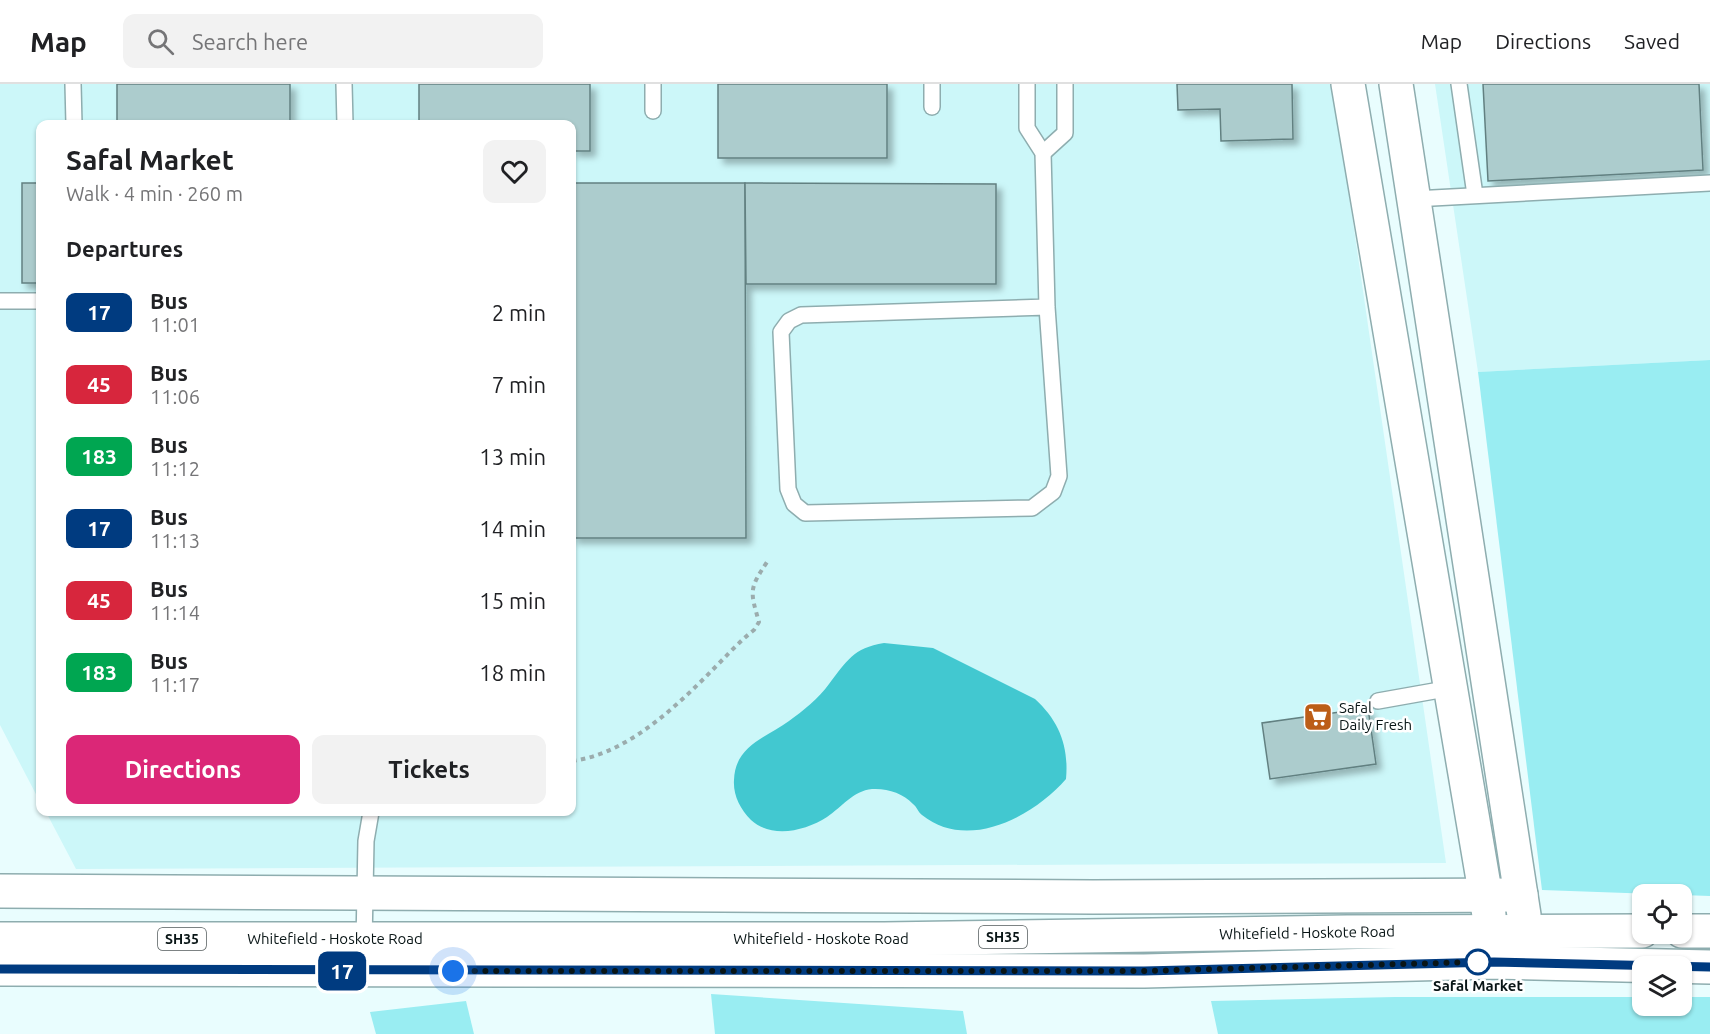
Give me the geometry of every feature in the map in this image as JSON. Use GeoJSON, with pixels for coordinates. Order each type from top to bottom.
{"type":"FeatureCollection","features":[{"type":"Feature","properties":{"kind":"main road"},"geometry":{"type":"LineString","coordinates":[[1348,84],[1486,894],[1493,947]]}},
{"type":"Feature","properties":{"kind":"main road"},"geometry":{"type":"LineString","coordinates":[[1396,84],[1489,680],[1528,947]]}},
{"type":"Feature","properties":{"kind":"main road"},"geometry":{"type":"LineString","coordinates":[[1451,688],[1489,680]]}},
{"type":"Feature","properties":{"kind":"main road"},"geometry":{"type":"LineString","coordinates":[[0,891],[1082,897],[1521,895]]}},
{"type":"Feature","properties":{"kind":"main road"},"geometry":{"type":"LineString","coordinates":[[1692,931],[1710,931]]}},
{"type":"Feature","properties":{"kind":"main road","name":"Whitefield - Hoskote Road"},"geometry":{"type":"LineString","coordinates":[[1528,947],[1632,932]]}},
{"type":"Feature","properties":{"kind":"main road","name":"Whitefield - Hoskote Road"},"geometry":{"type":"LineString","coordinates":[[0,939],[884,939],[1528,947],[1710,967]]}},
{"type":"Feature","properties":{"kind":"main road","name":"Whitefield - Hoskote Road"},"geometry":{"type":"LineString","coordinates":[[0,969],[1144,971],[1493,947]]}},
{"type":"Feature","properties":{"kind":"lane"},"geometry":{"type":"LineString","coordinates":[[73,84],[74,120]]}},
{"type":"Feature","properties":{"kind":"lane"},"geometry":{"type":"LineString","coordinates":[[344,84],[345,120]]}},
{"type":"Feature","properties":{"kind":"lane"},"geometry":{"type":"LineString","coordinates":[[653,84],[653,111]]}},
{"type":"Feature","properties":{"kind":"lane"},"geometry":{"type":"LineString","coordinates":[[932,84],[932,107]]}},
{"type":"Feature","properties":{"kind":"lane"},"geometry":{"type":"LineString","coordinates":[[1027,84],[1028,128],[1043,153],[1047,307],[1059,476],[1053,492],[1032,508],[805,513],[794,504],[788,489],[781,332],[789,321],[801,315],[1047,307]]}},
{"type":"Feature","properties":{"kind":"lane"},"geometry":{"type":"LineString","coordinates":[[1043,153],[1065,133],[1065,84]]}},
{"type":"Feature","properties":{"kind":"lane"},"geometry":{"type":"LineString","coordinates":[[1459,84],[1475,195]]}},
{"type":"Feature","properties":{"kind":"lane"},"geometry":{"type":"LineString","coordinates":[[1414,199],[1710,183]]}},
{"type":"Feature","properties":{"kind":"lane"},"geometry":{"type":"LineString","coordinates":[[0,302],[36,301]]}},
{"type":"Feature","properties":{"kind":"lane"},"geometry":{"type":"LineString","coordinates":[[1378,701],[1451,688]]}},
{"type":"Feature","properties":{"kind":"lane"},"geometry":{"type":"LineString","coordinates":[[364,971],[366,841],[370,816]]}},
{"type":"Feature","properties":{"kind":"path"},"geometry":{"type":"LineString","coordinates":[[576,760],[600,754],[643,730],[664,714],[754,630],[759,622],[752,592],[753,582],[767,562]]}},
{"type":"Feature","properties":{"kind":"shaded area"},"geometry":{"type":"Polygon","coordinates":[[[0,84],[1333,84],[1446,863],[76,869],[48,816],[576,816],[576,120],[36,120],[36,794],[0,725],[0,84]]]}},
{"type":"Feature","properties":{"kind":"shaded area"},"geometry":{"type":"Polygon","coordinates":[[[1435,84],[1710,84],[1710,360],[1478,372],[1435,84]]]}},
{"type":"Feature","properties":{"kind":"shaded area"},"geometry":{"type":"Polygon","coordinates":[[[1710,360],[1710,896],[1692,895],[1692,884],[1632,884],[1632,893],[1542,890],[1478,372],[1710,360]]]}},
{"type":"Feature","properties":{"kind":"shaded area"},"geometry":{"type":"Polygon","coordinates":[[[884,643],[933,648],[1035,699],[1050,716],[1061,735],[1066,756],[1066,779],[1053,793],[1019,816],[999,825],[979,830],[959,830],[940,826],[922,815],[904,797],[889,790],[878,789],[859,793],[827,817],[809,826],[778,831],[759,826],[751,820],[738,802],[734,780],[740,759],[753,744],[789,721],[810,704],[858,652],[884,643]]]}},
{"type":"Feature","properties":{"kind":"shaded area"},"geometry":{"type":"Polygon","coordinates":[[[711,994],[963,1011],[967,1034],[715,1034],[711,994]]]}},
{"type":"Feature","properties":{"kind":"shaded area"},"geometry":{"type":"Polygon","coordinates":[[[1395,997],[1632,997],[1632,1016],[1692,1016],[1692,997],[1710,997],[1710,1034],[1218,1034],[1211,1001],[1395,997]]]}},
{"type":"Feature","properties":{"kind":"shaded area"},"geometry":{"type":"Polygon","coordinates":[[[466,1001],[474,1034],[376,1034],[370,1012],[466,1001]]]}},
{"type":"Feature","properties":{"kind":"building"},"geometry":{"type":"Polygon","coordinates":[[[117,84],[290,84],[290,120],[117,120],[117,84]]]}},
{"type":"Feature","properties":{"kind":"building"},"geometry":{"type":"Polygon","coordinates":[[[419,84],[590,84],[590,151],[576,151],[576,120],[419,120],[419,84]]]}},
{"type":"Feature","properties":{"kind":"building"},"geometry":{"type":"Polygon","coordinates":[[[718,84],[887,84],[887,158],[718,158],[718,84]]]}},
{"type":"Feature","properties":{"kind":"building"},"geometry":{"type":"Polygon","coordinates":[[[1177,84],[1292,84],[1293,139],[1221,141],[1220,109],[1178,110],[1177,84]]]}},
{"type":"Feature","properties":{"kind":"building"},"geometry":{"type":"Polygon","coordinates":[[[1483,84],[1699,84],[1703,170],[1488,181],[1483,84]]]}},
{"type":"Feature","properties":{"kind":"building"},"geometry":{"type":"Polygon","coordinates":[[[22,183],[36,183],[36,283],[22,283],[22,183]]]}},
{"type":"Feature","properties":{"kind":"building"},"geometry":{"type":"Polygon","coordinates":[[[576,183],[745,183],[746,538],[576,538],[576,183]]]}},
{"type":"Feature","properties":{"kind":"building"},"geometry":{"type":"Polygon","coordinates":[[[745,183],[996,184],[996,284],[746,284],[745,183]]]}},
{"type":"Feature","properties":{"kind":"building"},"geometry":{"type":"Polygon","coordinates":[[[1368,708],[1376,764],[1270,779],[1262,723],[1368,708]]]}},
{"type":"Feature","properties":{"kind":"bus line","name":"17"},"geometry":{"type":"LineString","coordinates":[[0,969],[1144,971],[1494,962],[1710,967]]}},
{"type":"Feature","properties":{"kind":"place","name":"Safal Daily Fresh"},"geometry":{"type":"Point","coordinates":[1318,717]}},
{"type":"Feature","properties":{"kind":"place","name":"Safal Market"},"geometry":{"type":"Point","coordinates":[1478,962]}},
{"type":"Feature","properties":{"kind":"route"},"geometry":{"type":"LineString","coordinates":[[453,971],[1144,971],[1478,962]]}}]}
